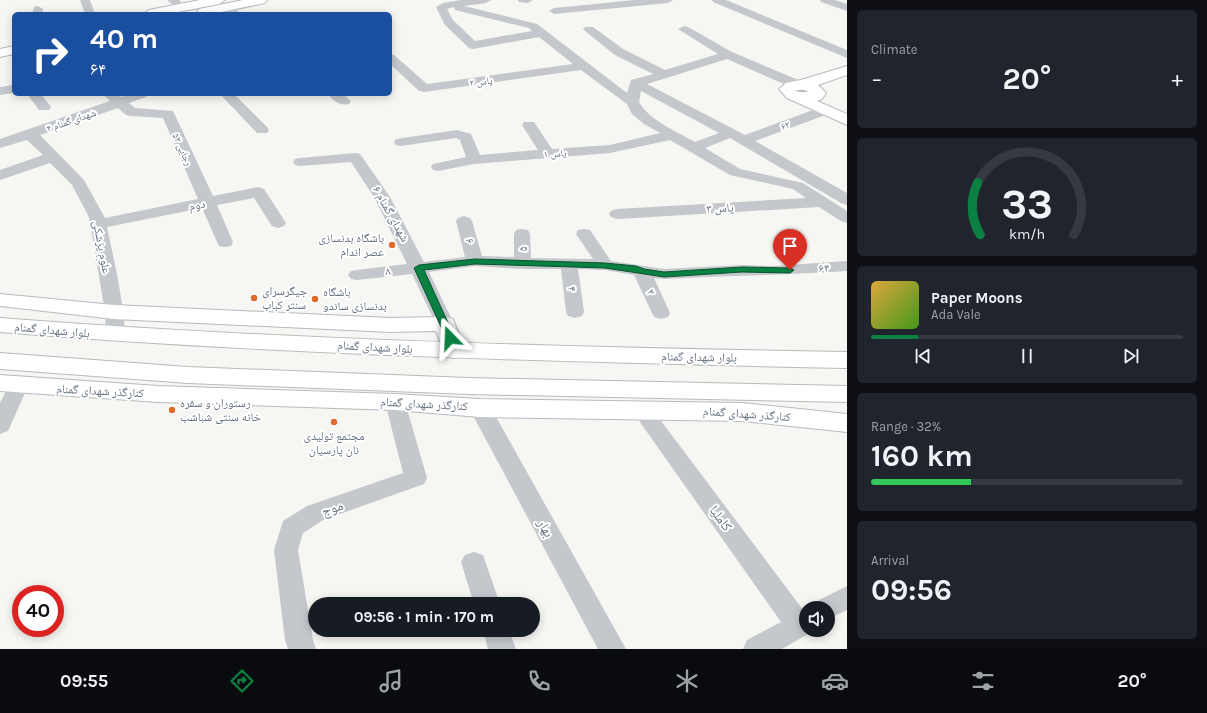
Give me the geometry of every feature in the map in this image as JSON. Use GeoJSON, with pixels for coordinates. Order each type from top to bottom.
{"type":"FeatureCollection","features":[{"type":"Feature","properties":{"kind":"main road"},"geometry":{"type":"LineString","coordinates":[[158,12],[182,7],[227,7],[261,0]]}},
{"type":"Feature","properties":{"kind":"main road"},"geometry":{"type":"LineString","coordinates":[[0,44],[12,41]]}},
{"type":"Feature","properties":{"kind":"main road"},"geometry":{"type":"LineString","coordinates":[[0,53],[12,50]]}},
{"type":"Feature","properties":{"kind":"main road"},"geometry":{"type":"LineString","coordinates":[[797,90],[847,70]]}},
{"type":"Feature","properties":{"kind":"main road"},"geometry":{"type":"LineString","coordinates":[[797,90],[813,97],[817,96],[818,92],[847,82]]}},
{"type":"Feature","properties":{"kind":"main road"},"geometry":{"type":"LineString","coordinates":[[797,90],[826,110],[847,120]]}},
{"type":"Feature","properties":{"kind":"main road"},"geometry":{"type":"LineString","coordinates":[[818,92],[847,106]]}},
{"type":"Feature","properties":{"kind":"main road"},"geometry":{"type":"LineString","coordinates":[[0,300],[114,312],[390,325],[446,324],[454,351]]}},
{"type":"Feature","properties":{"kind":"main road","name":"بلوار شهدای گمنام"},"geometry":{"type":"LineString","coordinates":[[0,325],[116,335],[454,351],[847,360]]}},
{"type":"Feature","properties":{"kind":"main road"},"geometry":{"type":"LineString","coordinates":[[0,361],[188,375],[568,399],[797,393],[847,394]]}},
{"type":"Feature","properties":{"kind":"main road","name":"کنارگذر شهدای گمنام"},"geometry":{"type":"LineString","coordinates":[[9,385],[158,394],[395,402],[480,408],[568,399],[642,410],[742,412],[847,423]]}},
{"type":"Feature","properties":{"kind":"main road"},"geometry":{"type":"LineString","coordinates":[[742,412],[797,393]]}},
{"type":"Feature","properties":{"kind":"street"},"geometry":{"type":"LineString","coordinates":[[85,0],[89,12]]}},
{"type":"Feature","properties":{"kind":"street"},"geometry":{"type":"LineString","coordinates":[[486,0],[442,7],[445,17],[473,45],[542,33]]}},
{"type":"Feature","properties":{"kind":"street"},"geometry":{"type":"LineString","coordinates":[[523,0],[528,0]]}},
{"type":"Feature","properties":{"kind":"street"},"geometry":{"type":"LineString","coordinates":[[554,11],[668,0]]}},
{"type":"Feature","properties":{"kind":"street"},"geometry":{"type":"LineString","coordinates":[[717,0],[847,54]]}},
{"type":"Feature","properties":{"kind":"street"},"geometry":{"type":"LineString","coordinates":[[825,0],[847,8]]}},
{"type":"Feature","properties":{"kind":"street"},"geometry":{"type":"LineString","coordinates":[[447,5],[533,26],[582,66],[632,102],[637,111],[693,148],[734,172],[798,186],[847,218]]}},
{"type":"Feature","properties":{"kind":"street"},"geometry":{"type":"LineString","coordinates":[[589,29],[619,52],[663,74]]}},
{"type":"Feature","properties":{"kind":"street"},"geometry":{"type":"LineString","coordinates":[[684,29],[728,55],[797,90]]}},
{"type":"Feature","properties":{"kind":"street"},"geometry":{"type":"LineString","coordinates":[[636,83],[728,55]]}},
{"type":"Feature","properties":{"kind":"street","name":"یاس ۲"},"geometry":{"type":"LineString","coordinates":[[392,60],[424,88],[582,66]]}},
{"type":"Feature","properties":{"kind":"street"},"geometry":{"type":"LineString","coordinates":[[712,60],[797,90]]}},
{"type":"Feature","properties":{"kind":"street"},"geometry":{"type":"LineString","coordinates":[[632,102],[636,83]]}},
{"type":"Feature","properties":{"kind":"street"},"geometry":{"type":"LineString","coordinates":[[636,83],[744,140],[847,200]]}},
{"type":"Feature","properties":{"kind":"street"},"geometry":{"type":"LineString","coordinates":[[0,92],[12,89]]}},
{"type":"Feature","properties":{"kind":"street"},"geometry":{"type":"LineString","coordinates":[[36,96],[44,107]]}},
{"type":"Feature","properties":{"kind":"street","name":"شهدای گمنام ۴"},"geometry":{"type":"LineString","coordinates":[[0,144],[30,134],[114,98],[128,96]]}},
{"type":"Feature","properties":{"kind":"street"},"geometry":{"type":"LineString","coordinates":[[229,96],[262,130]]}},
{"type":"Feature","properties":{"kind":"street","name":"رجایی ۵۲"},"geometry":{"type":"LineString","coordinates":[[114,98],[131,112],[168,114],[225,242]]}},
{"type":"Feature","properties":{"kind":"street","name":"۶۲"},"geometry":{"type":"LineString","coordinates":[[744,140],[826,110]]}},
{"type":"Feature","properties":{"kind":"street"},"geometry":{"type":"LineString","coordinates":[[529,126],[548,154]]}},
{"type":"Feature","properties":{"kind":"street"},"geometry":{"type":"LineString","coordinates":[[693,148],[731,133]]}},
{"type":"Feature","properties":{"kind":"street","name":"علوم پزشکی"},"geometry":{"type":"LineString","coordinates":[[30,134],[79,183],[97,217],[114,312],[116,335]]}},
{"type":"Feature","properties":{"kind":"street"},"geometry":{"type":"LineString","coordinates":[[401,142],[457,134],[463,135],[466,137],[474,160]]}},
{"type":"Feature","properties":{"kind":"street","name":"یاس ۱"},"geometry":{"type":"LineString","coordinates":[[438,167],[474,160],[610,149],[672,135]]}},
{"type":"Feature","properties":{"kind":"street","name":"شهدای گمنام ۶"},"geometry":{"type":"LineString","coordinates":[[300,162],[355,156],[381,194],[400,227],[446,324]]}},
{"type":"Feature","properties":{"kind":"street"},"geometry":{"type":"LineString","coordinates":[[0,175],[53,157]]}},
{"type":"Feature","properties":{"kind":"street"},"geometry":{"type":"LineString","coordinates":[[798,186],[815,181]]}},
{"type":"Feature","properties":{"kind":"street","name":"دوم"},"geometry":{"type":"LineString","coordinates":[[99,224],[258,192],[278,223]]}},
{"type":"Feature","properties":{"kind":"street","name":"یاس ۳"},"geometry":{"type":"LineString","coordinates":[[618,214],[823,202]]}},
{"type":"Feature","properties":{"kind":"street","name":"۶"},"geometry":{"type":"LineString","coordinates":[[464,221],[475,261]]}},
{"type":"Feature","properties":{"kind":"street","name":"۵"},"geometry":{"type":"LineString","coordinates":[[522,234],[523,264]]}},
{"type":"Feature","properties":{"kind":"street"},"geometry":{"type":"LineString","coordinates":[[584,234],[605,266]]}},
{"type":"Feature","properties":{"kind":"street","name":"۶۴"},"geometry":{"type":"LineString","coordinates":[[419,268],[475,261],[636,268],[642,272],[664,274],[742,270],[774,271],[847,266]]}},
{"type":"Feature","properties":{"kind":"street","name":"۴"},"geometry":{"type":"LineString","coordinates":[[569,265],[575,312]]}},
{"type":"Feature","properties":{"kind":"street","name":"۸"},"geometry":{"type":"LineString","coordinates":[[357,275],[419,268]]}},
{"type":"Feature","properties":{"kind":"street","name":"۲"},"geometry":{"type":"LineString","coordinates":[[642,272],[661,313]]}},
{"type":"Feature","properties":{"kind":"street"},"geometry":{"type":"LineString","coordinates":[[0,426],[9,385]]}},
{"type":"Feature","properties":{"kind":"street","name":"موج"},"geometry":{"type":"LineString","coordinates":[[302,649],[299,640],[286,550],[292,528],[315,513],[416,478],[395,402]]}},
{"type":"Feature","properties":{"kind":"street","name":"بهار"},"geometry":{"type":"LineString","coordinates":[[480,408],[612,649]]}},
{"type":"Feature","properties":{"kind":"street","name":"کاملیا"},"geometry":{"type":"LineString","coordinates":[[642,410],[799,619]]}},
{"type":"Feature","properties":{"kind":"street"},"geometry":{"type":"LineString","coordinates":[[474,562],[486,597]]}},
{"type":"Feature","properties":{"kind":"street"},"geometry":{"type":"LineString","coordinates":[[835,604],[847,597]]}},
{"type":"Feature","properties":{"kind":"street"},"geometry":{"type":"LineString","coordinates":[[757,649],[799,626]]}},
{"type":"Feature","properties":{"kind":"street"},"geometry":{"type":"LineString","coordinates":[[498,637],[502,649]]}},
{"type":"Feature","properties":{"kind":"place","name":"باشگاه بدنسازی عصر اندام"},"geometry":{"type":"Point","coordinates":[392,245]}},
{"type":"Feature","properties":{"kind":"place","name":"جیگرسرای سنتر کباب"},"geometry":{"type":"Point","coordinates":[254,298]}},
{"type":"Feature","properties":{"kind":"place","name":"باشگاه بدنسازی ساندو"},"geometry":{"type":"Point","coordinates":[315,299]}},
{"type":"Feature","properties":{"kind":"place","name":"رستوران و سفره خانه سنتی شباشب"},"geometry":{"type":"Point","coordinates":[172,410]}},
{"type":"Feature","properties":{"kind":"place","name":"مجتمع تولیدی نان پارسیان"},"geometry":{"type":"Point","coordinates":[334,422]}},
{"type":"Feature","properties":{"kind":"route"},"geometry":{"type":"LineString","coordinates":[[450,338],[446,324],[419,268],[475,261],[636,268],[642,272],[664,274],[742,270],[790,270]]}}]}
